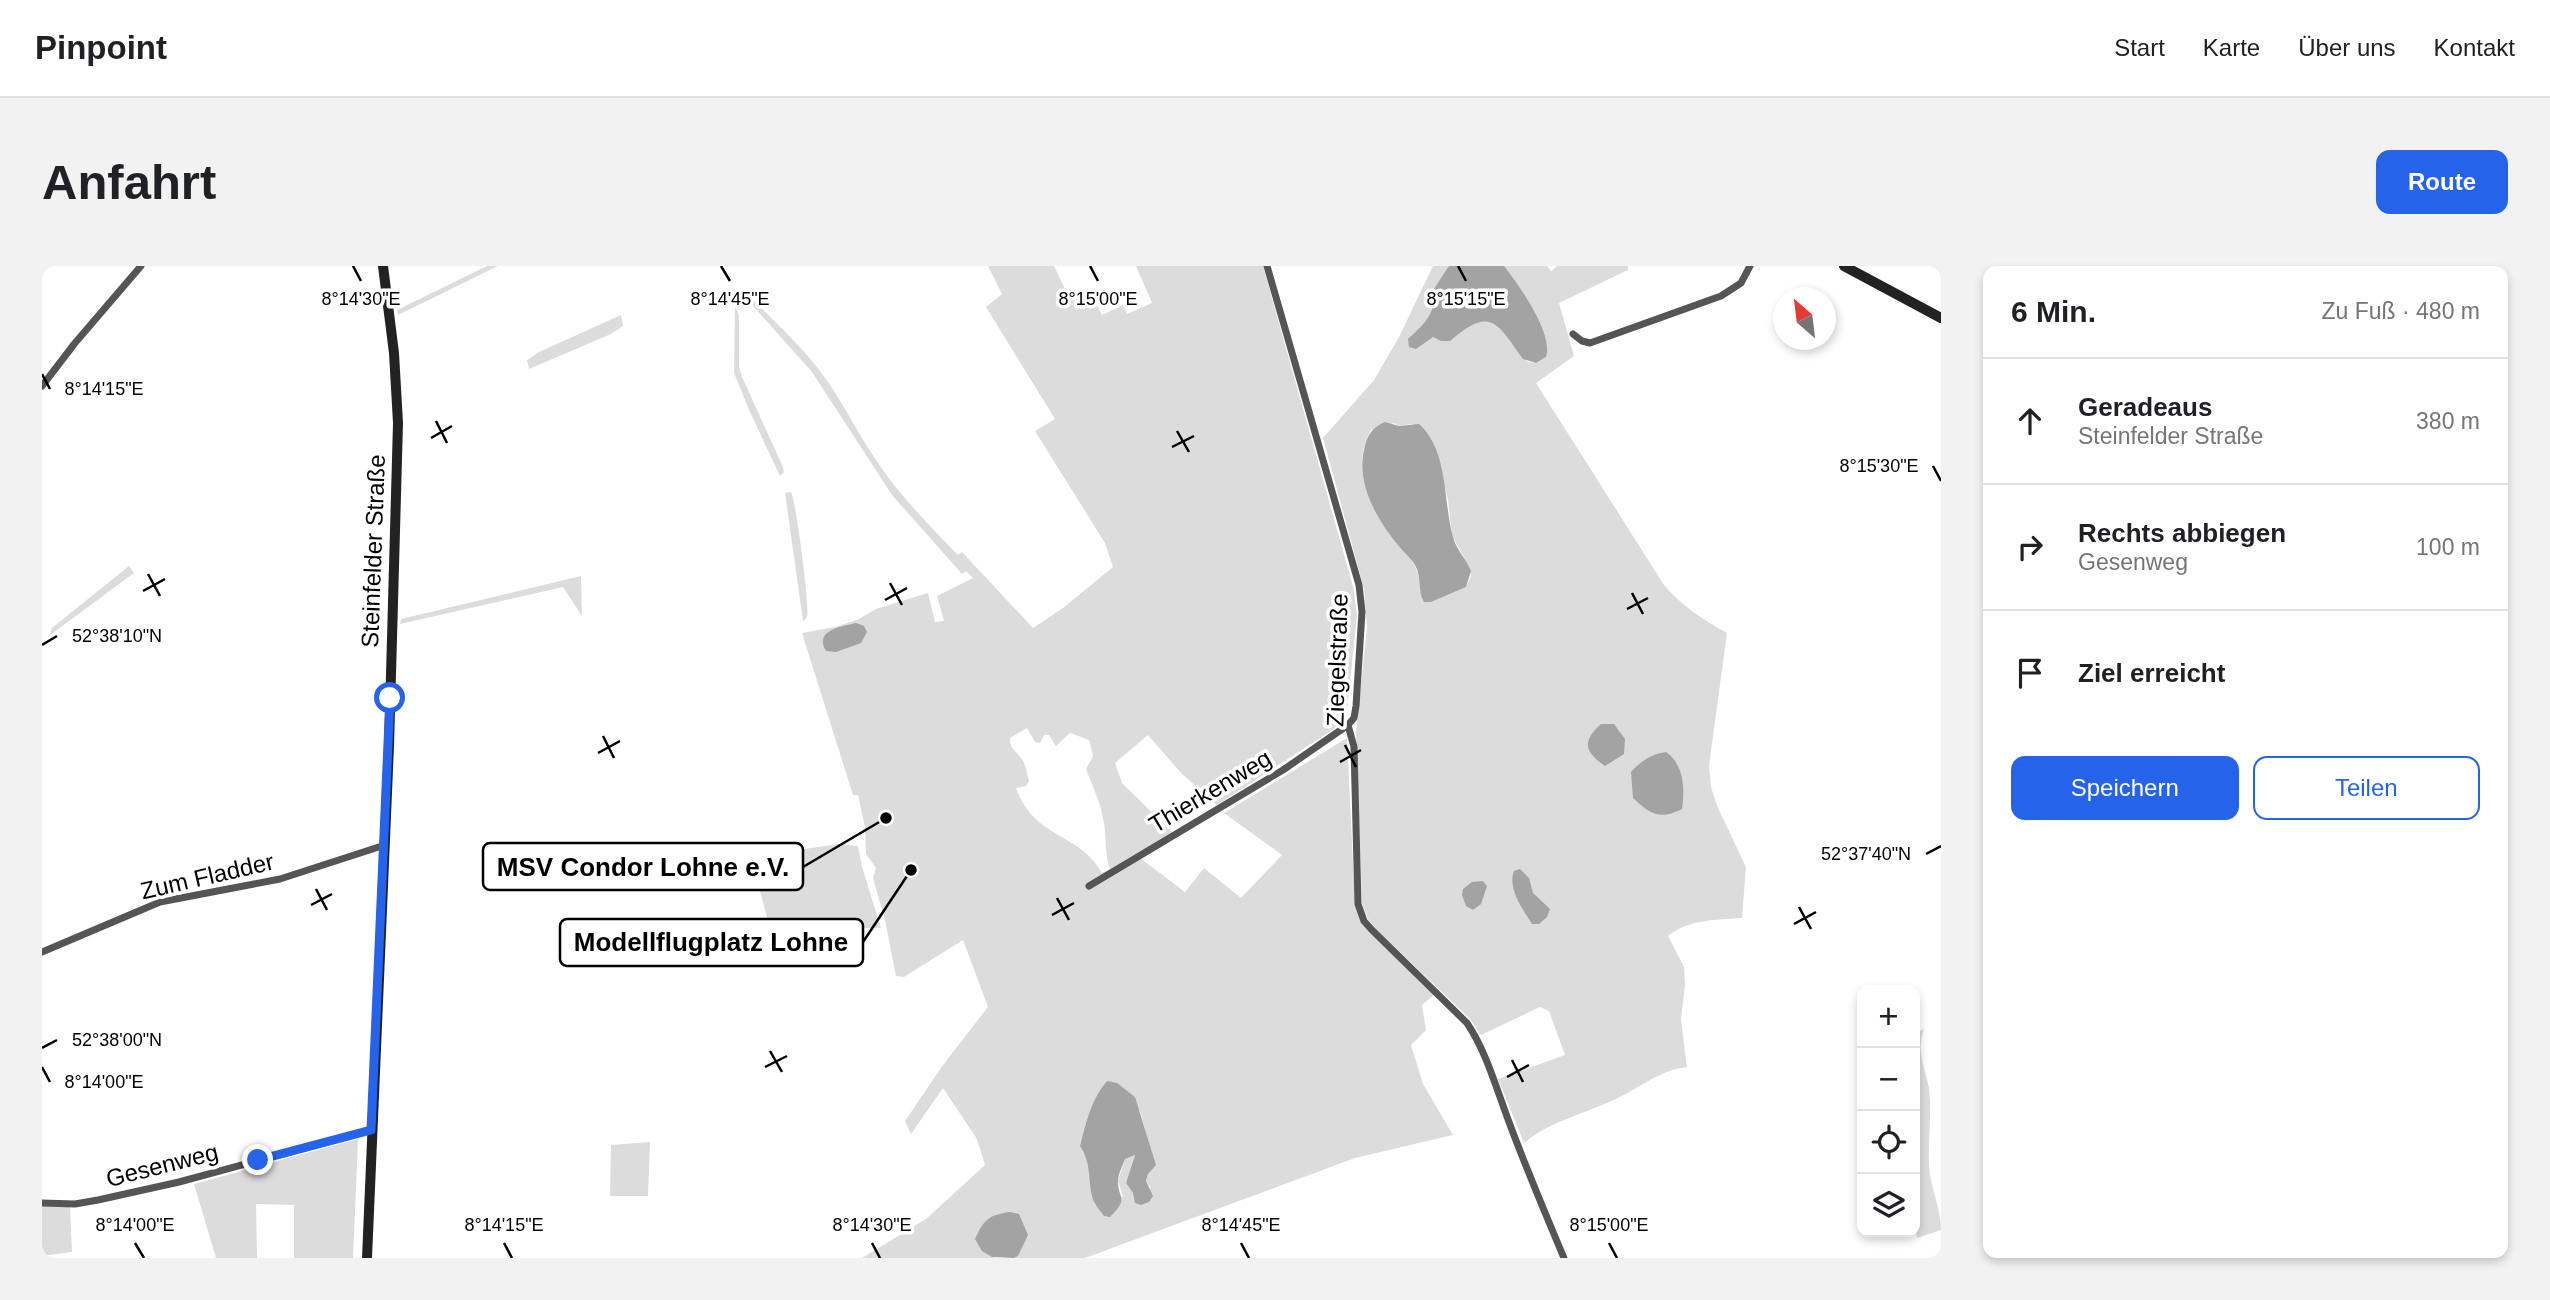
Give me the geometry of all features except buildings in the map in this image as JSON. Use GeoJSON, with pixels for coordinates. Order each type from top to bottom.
{"type":"FeatureCollection","features":[{"type":"Feature","properties":{"kind":"main road","name":"Steinfelder Straße"},"geometry":{"type":"LineString","coordinates":[[367,1258],[385,845],[398,423],[394,353],[383,266]]}},
{"type":"Feature","properties":{"kind":"main road"},"geometry":{"type":"LineString","coordinates":[[1844,266],[1941,318]]}},
{"type":"Feature","properties":{"kind":"street"},"geometry":{"type":"LineString","coordinates":[[42,386],[141,266]]}},
{"type":"Feature","properties":{"kind":"street","name":"Ziegelstraße"},"geometry":{"type":"LineString","coordinates":[[1267,266],[1359,585],[1362,612],[1356,706],[1348,725],[1354,747],[1358,904],[1364,921],[1475,1035],[1484,1051],[1517,1143],[1564,1258]]}},
{"type":"Feature","properties":{"kind":"street"},"geometry":{"type":"LineString","coordinates":[[1573,334],[1590,343],[1711,300],[1741,283],[1750,266]]}},
{"type":"Feature","properties":{"kind":"street","name":"Thierkenweg"},"geometry":{"type":"LineString","coordinates":[[1088,886],[1238,797],[1348,725]]}},
{"type":"Feature","properties":{"kind":"street","name":"Zum Fladder"},"geometry":{"type":"LineString","coordinates":[[42,952],[160,902],[280,879],[385,845]]}},
{"type":"Feature","properties":{"kind":"street","name":"Gesenweg"},"geometry":{"type":"LineString","coordinates":[[42,1203],[98,1200],[178,1182],[371,1130]]}},
{"type":"Feature","properties":{"kind":"shaded area"},"geometry":{"type":"Polygon","coordinates":[[[487,266],[498,266],[398,315],[397,310],[487,266]]]}},
{"type":"Feature","properties":{"kind":"shaded area"},"geometry":{"type":"Polygon","coordinates":[[[988,266],[1054,266],[1070,299],[1089,290],[1102,315],[1123,305],[1127,314],[1152,303],[1136,266],[1263,266],[1354,590],[1357,616],[1347,710],[1334,729],[1217,805],[1181,773],[1148,735],[1115,763],[1122,783],[1172,832],[1136,855],[1185,892],[1204,868],[1241,898],[1282,855],[1224,813],[1347,738],[1355,905],[1362,922],[1434,995],[1422,1005],[1426,1030],[1411,1045],[1423,1084],[1453,1135],[1355,1158],[1085,1258],[862,1258],[926,1219],[985,1165],[977,1139],[943,1088],[911,1134],[905,1121],[943,1065],[988,1007],[963,940],[904,977],[896,976],[873,878],[876,868],[866,854],[865,827],[858,795],[853,795],[802,633],[835,627],[857,620],[876,609],[928,593],[935,622],[944,621],[937,596],[973,578],[966,571],[962,574],[892,495],[812,372],[754,307],[742,289],[820,371],[874,457],[903,496],[958,555],[962,552],[1033,628],[1063,608],[1113,567],[1105,543],[1035,431],[1055,419],[986,307],[1002,294],[988,266]],[[1027,728],[1010,738],[1012,747],[1024,763],[1029,781],[1026,786],[1016,788],[1024,805],[1034,818],[1082,850],[1102,873],[1110,869],[1102,812],[1086,769],[1093,756],[1089,740],[1070,733],[1056,746],[1049,735],[1044,735],[1040,743],[1035,742],[1027,728]],[[1107,1081],[1093,1103],[1080,1145],[1091,1177],[1092,1198],[1123,1197],[1118,1181],[1125,1159],[1135,1154],[1126,1183],[1133,1193],[1151,1188],[1146,1182],[1155,1165],[1140,1111],[1107,1081]]]}},
{"type":"Feature","properties":{"kind":"shaded area"},"geometry":{"type":"Polygon","coordinates":[[[1433,266],[1449,266],[1431,313],[1408,340],[1433,337],[1441,341],[1471,325],[1487,321],[1501,328],[1528,362],[1536,363],[1546,357],[1544,335],[1533,310],[1504,266],[1547,266],[1551,271],[1557,266],[1628,266],[1628,270],[1559,303],[1574,356],[1536,383],[1664,585],[1693,612],[1727,633],[1709,766],[1711,787],[1718,808],[1746,867],[1742,918],[1694,923],[1668,936],[1684,967],[1681,1019],[1687,1067],[1659,1075],[1618,1098],[1545,1129],[1524,1143],[1498,1079],[1565,1055],[1549,1011],[1540,1007],[1481,1035],[1470,1019],[1375,928],[1362,903],[1356,733],[1367,628],[1364,589],[1323,438],[1374,380],[1399,337],[1433,266]],[[1394,423],[1371,430],[1363,452],[1363,472],[1368,492],[1383,522],[1412,561],[1418,574],[1420,592],[1431,602],[1466,587],[1471,576],[1469,566],[1452,536],[1448,500],[1437,455],[1412,424],[1399,426],[1394,423]]]}},
{"type":"Feature","properties":{"kind":"shaded area"},"geometry":{"type":"Polygon","coordinates":[[[1449,266],[1504,266],[1540,323],[1547,347],[1546,357],[1536,363],[1523,359],[1499,328],[1484,321],[1464,330],[1450,341],[1433,337],[1416,349],[1409,347],[1408,339],[1431,313],[1432,292],[1449,266]]]}},
{"type":"Feature","properties":{"kind":"shaded area"},"geometry":{"type":"Polygon","coordinates":[[[735,305],[739,316],[739,366],[783,467],[784,472],[780,476],[734,373],[735,305]]]}},
{"type":"Feature","properties":{"kind":"shaded area"},"geometry":{"type":"Polygon","coordinates":[[[621,315],[623,326],[611,334],[529,369],[527,360],[539,352],[621,315]]]}},
{"type":"Feature","properties":{"kind":"shaded area"},"geometry":{"type":"Polygon","coordinates":[[[1385,422],[1399,426],[1419,424],[1429,435],[1436,448],[1444,478],[1453,537],[1471,571],[1466,587],[1431,602],[1424,602],[1415,565],[1376,513],[1366,488],[1362,463],[1365,445],[1373,430],[1385,422]]]}},
{"type":"Feature","properties":{"kind":"shaded area"},"geometry":{"type":"Polygon","coordinates":[[[791,492],[806,595],[807,617],[803,621],[785,493],[791,492]]]}},
{"type":"Feature","properties":{"kind":"shaded area"},"geometry":{"type":"Polygon","coordinates":[[[129,566],[134,573],[50,635],[52,628],[129,566]]]}},
{"type":"Feature","properties":{"kind":"shaded area"},"geometry":{"type":"Polygon","coordinates":[[[581,576],[582,616],[563,587],[400,624],[401,619],[581,576]]]}},
{"type":"Feature","properties":{"kind":"shaded area"},"geometry":{"type":"Polygon","coordinates":[[[856,623],[864,626],[867,632],[861,643],[836,652],[826,651],[823,638],[826,634],[836,628],[856,623]]]}},
{"type":"Feature","properties":{"kind":"shaded area"},"geometry":{"type":"Polygon","coordinates":[[[1601,724],[1614,724],[1625,739],[1624,754],[1605,766],[1593,756],[1588,746],[1590,736],[1601,724]]]}},
{"type":"Feature","properties":{"kind":"shaded area"},"geometry":{"type":"Polygon","coordinates":[[[1666,752],[1680,770],[1683,802],[1682,809],[1661,815],[1644,808],[1633,798],[1631,772],[1647,759],[1666,752]]]}},
{"type":"Feature","properties":{"kind":"shaded area"},"geometry":{"type":"Polygon","coordinates":[[[838,844],[858,846],[881,928],[770,928],[757,881],[768,863],[784,852],[838,844]]]}},
{"type":"Feature","properties":{"kind":"shaded area"},"geometry":{"type":"Polygon","coordinates":[[[1520,869],[1529,878],[1533,893],[1550,909],[1547,917],[1539,924],[1532,924],[1514,892],[1512,878],[1514,871],[1520,869]]]}},
{"type":"Feature","properties":{"kind":"shaded area"},"geometry":{"type":"Polygon","coordinates":[[[1483,881],[1487,886],[1481,904],[1473,910],[1466,906],[1463,889],[1472,882],[1483,881]]]}},
{"type":"Feature","properties":{"kind":"shaded area"},"geometry":{"type":"Polygon","coordinates":[[[1924,1029],[1921,1052],[1930,1098],[1929,1165],[1941,1230],[1920,1237],[1920,1048],[1920,1031],[1924,1029]]]}},
{"type":"Feature","properties":{"kind":"shaded area"},"geometry":{"type":"Polygon","coordinates":[[[1107,1081],[1117,1083],[1135,1097],[1156,1165],[1146,1181],[1153,1196],[1149,1202],[1141,1205],[1135,1203],[1133,1193],[1126,1183],[1135,1155],[1125,1159],[1118,1178],[1122,1199],[1120,1206],[1110,1217],[1104,1216],[1094,1201],[1088,1164],[1080,1146],[1093,1103],[1107,1081]]]}},
{"type":"Feature","properties":{"kind":"shaded area"},"geometry":{"type":"Polygon","coordinates":[[[358,1139],[353,1258],[294,1258],[294,1205],[256,1204],[257,1258],[216,1258],[194,1184],[358,1139]]]}},
{"type":"Feature","properties":{"kind":"shaded area"},"geometry":{"type":"Polygon","coordinates":[[[650,1142],[648,1196],[610,1196],[611,1145],[650,1142]]]}},
{"type":"Feature","properties":{"kind":"shaded area"},"geometry":{"type":"Polygon","coordinates":[[[42,1206],[70,1207],[72,1252],[42,1256],[42,1206]]]}},
{"type":"Feature","properties":{"kind":"shaded area"},"geometry":{"type":"Polygon","coordinates":[[[1010,1212],[1019,1214],[1028,1235],[1018,1256],[992,1257],[982,1251],[975,1239],[988,1219],[1010,1212]]]}},
{"type":"Feature","properties":{"kind":"place","name":"MSV Condor Lohne e.V."},"geometry":{"type":"Point","coordinates":[886,818]}},
{"type":"Feature","properties":{"kind":"place","name":"Modellflugplatz Lohne"},"geometry":{"type":"Point","coordinates":[911,870]}},
{"type":"Feature","properties":{"kind":"route"},"geometry":{"type":"LineString","coordinates":[[258,1160],[371,1130],[390,698]]}}]}
